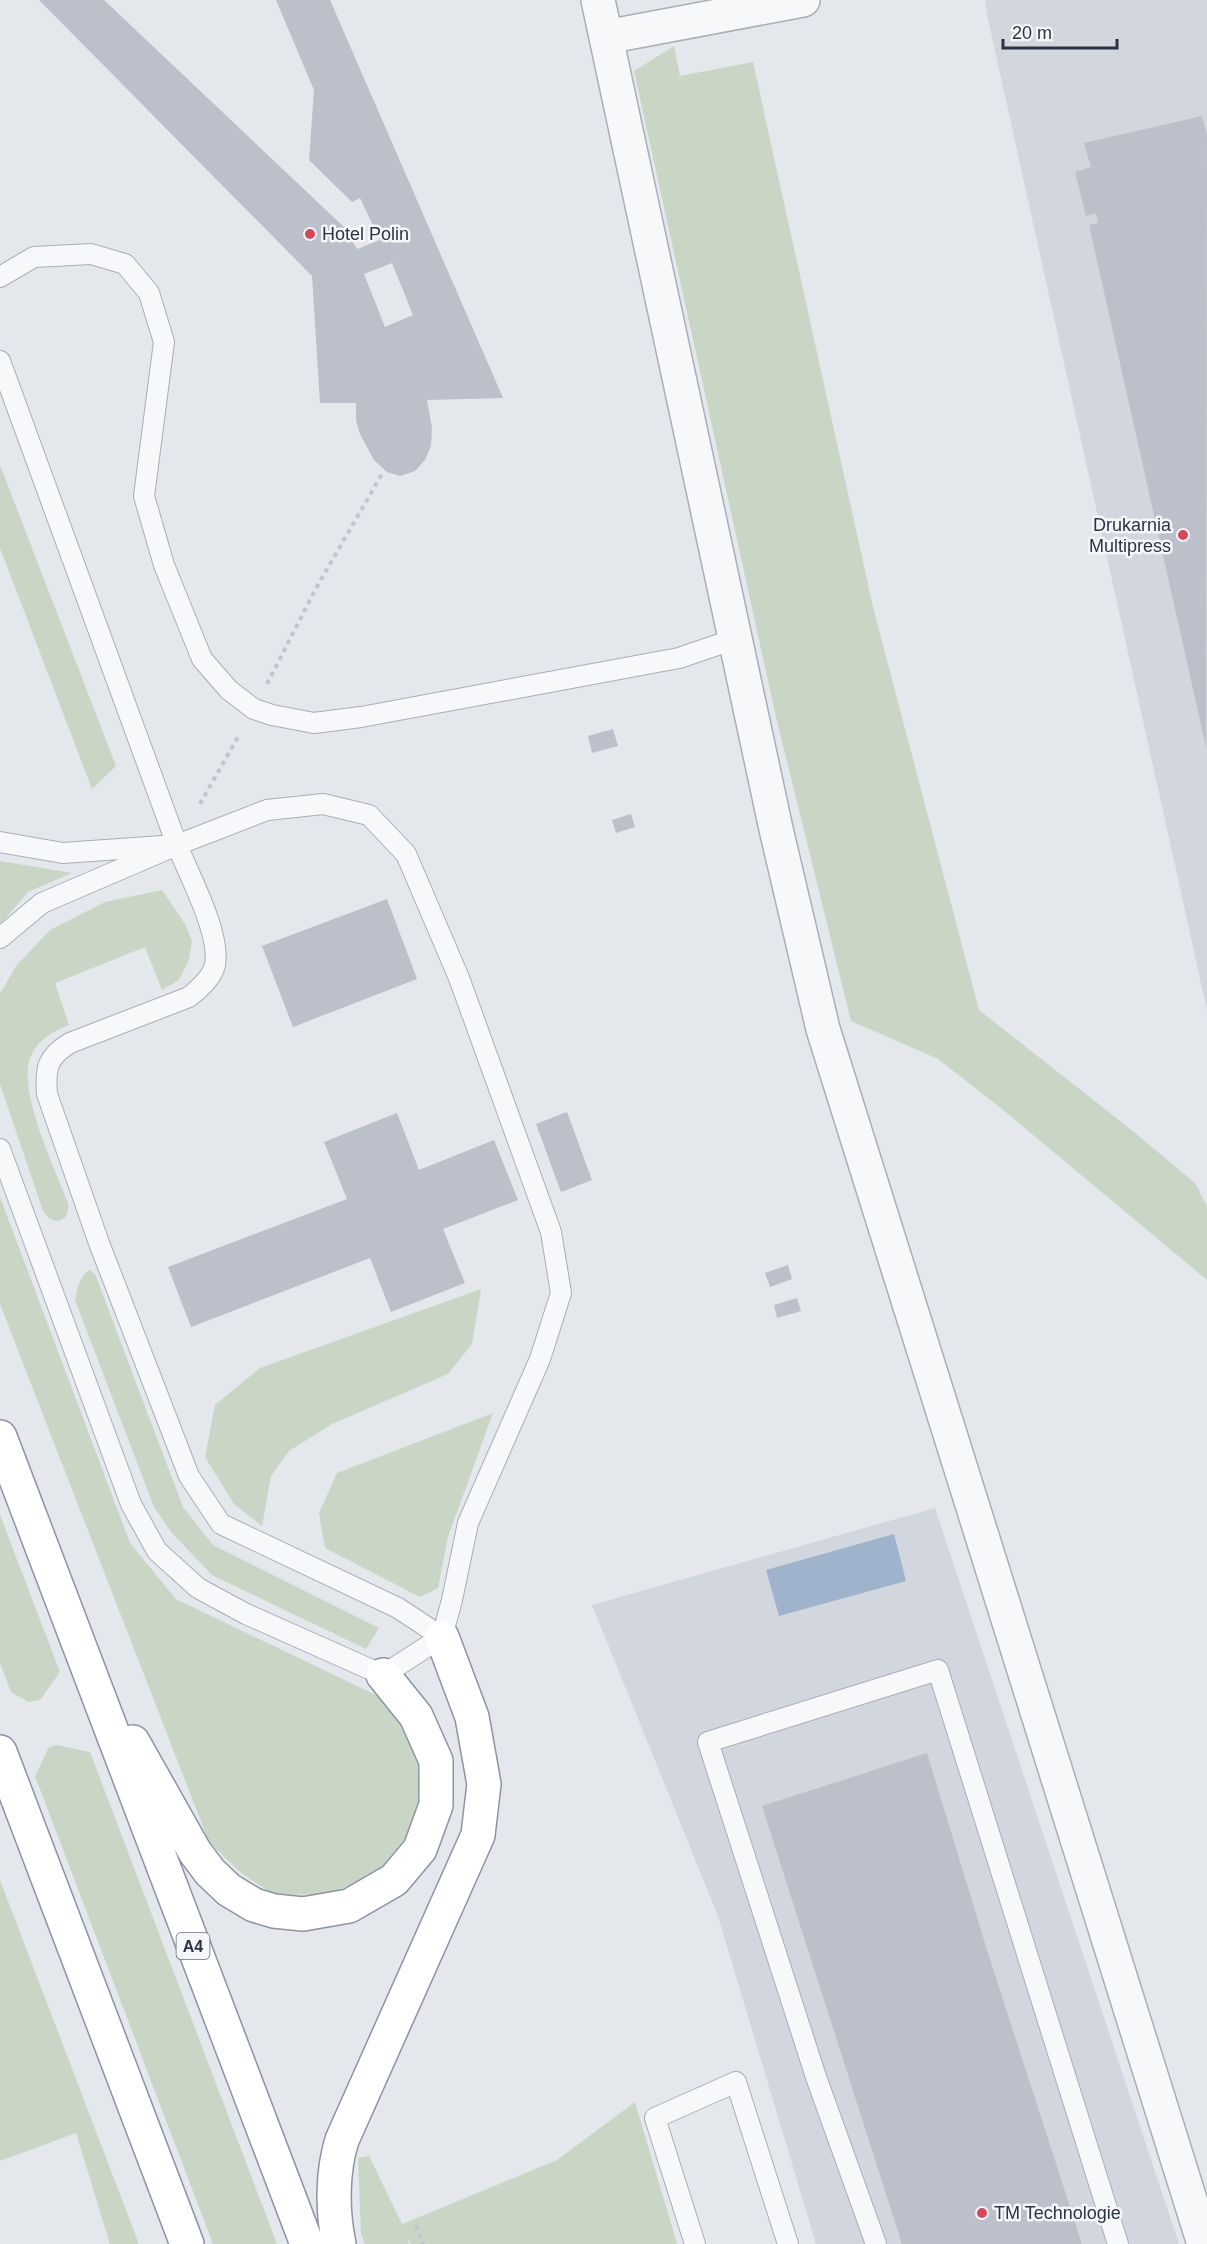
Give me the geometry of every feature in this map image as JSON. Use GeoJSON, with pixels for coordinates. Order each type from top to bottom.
{"type":"FeatureCollection","features":[{"type":"Feature","properties":{"kind":"highway","name":"A4"},"geometry":{"type":"LineString","coordinates":[[0,1437],[306,2244]]}},
{"type":"Feature","properties":{"kind":"highway"},"geometry":{"type":"LineString","coordinates":[[339,2244],[335,2224],[336,2162],[342,2140],[478,1835],[484,1784],[472,1717],[442,1638]]}},
{"type":"Feature","properties":{"kind":"highway"},"geometry":{"type":"LineString","coordinates":[[80,1649],[195,1852],[210,1872],[229,1890],[254,1905],[303,1914],[349,1906],[394,1880],[420,1849],[436,1805],[436,1761],[416,1716],[383,1675]]}},
{"type":"Feature","properties":{"kind":"highway"},"geometry":{"type":"LineString","coordinates":[[0,1752],[187,2244]]}},
{"type":"Feature","properties":{"kind":"street"},"geometry":{"type":"LineString","coordinates":[[598,0],[776,829],[823,1029],[1204,2244]]}},
{"type":"Feature","properties":{"kind":"street"},"geometry":{"type":"LineString","coordinates":[[606,37],[803,0]]}},
{"type":"Feature","properties":{"kind":"lane"},"geometry":{"type":"LineString","coordinates":[[0,277],[34,257],[91,254],[124,264],[148,294],[164,342],[144,496],[164,565],[202,659],[228,690],[254,709],[314,723],[361,717],[679,658],[735,639]]}},
{"type":"Feature","properties":{"kind":"lane"},"geometry":{"type":"LineString","coordinates":[[0,361],[177,845],[213,929],[215,965],[204,984],[189,997],[70,1043],[59,1050],[51,1059],[45,1074],[47,1094],[99,1243],[189,1476],[221,1524],[398,1608],[442,1638]]}},
{"type":"Feature","properties":{"kind":"lane"},"geometry":{"type":"LineString","coordinates":[[0,938],[42,903],[177,845],[267,810],[323,804],[369,815],[406,854],[459,978],[551,1232],[561,1293],[540,1359],[468,1523],[442,1638],[383,1675],[246,1614],[198,1588],[158,1551],[131,1504],[0,1149]]}},
{"type":"Feature","properties":{"kind":"lane"},"geometry":{"type":"LineString","coordinates":[[0,842],[63,853],[177,845]]}},
{"type":"Feature","properties":{"kind":"lane"},"geometry":{"type":"LineString","coordinates":[[876,2244],[816,2077],[708,1742],[938,1670],[1118,2244]]}},
{"type":"Feature","properties":{"kind":"lane"},"geometry":{"type":"LineString","coordinates":[[695,2244],[655,2118],[736,2082],[788,2244]]}},
{"type":"Feature","properties":{"kind":"path"},"geometry":{"type":"LineString","coordinates":[[177,845],[254,709],[315,590],[382,474]]}},
{"type":"Feature","properties":{"kind":"path"},"geometry":{"type":"LineString","coordinates":[[416,2225],[423,2244]]}},
{"type":"Feature","properties":{"kind":"shaded area"},"geometry":{"type":"Polygon","coordinates":[[[985,0],[1207,0],[1207,1010],[988,19],[985,0]]]}},
{"type":"Feature","properties":{"kind":"shaded area"},"geometry":{"type":"Polygon","coordinates":[[[935,1508],[1179,2244],[816,2244],[718,1916],[592,1605],[935,1508]]]}},
{"type":"Feature","properties":{"kind":"green space"},"geometry":{"type":"Polygon","coordinates":[[[674,46],[680,76],[753,62],[873,607],[979,1010],[1195,1183],[1207,1206],[1207,1280],[1002,1109],[938,1059],[851,1021],[776,717],[634,71],[674,46]]]}},
{"type":"Feature","properties":{"kind":"green space"},"geometry":{"type":"Polygon","coordinates":[[[0,465],[116,766],[92,789],[0,548],[0,465]]]}},
{"type":"Feature","properties":{"kind":"green space"},"geometry":{"type":"Polygon","coordinates":[[[0,861],[72,873],[28,892],[0,925],[0,861]]]}},
{"type":"Feature","properties":{"kind":"green space"},"geometry":{"type":"Polygon","coordinates":[[[162,890],[185,924],[192,941],[189,960],[179,980],[162,990],[145,947],[55,983],[69,1025],[47,1037],[31,1056],[28,1070],[33,1108],[68,1203],[64,1219],[56,1221],[43,1211],[0,1084],[0,994],[16,966],[50,930],[105,902],[162,890]]]}},
{"type":"Feature","properties":{"kind":"green space"},"geometry":{"type":"Polygon","coordinates":[[[0,1197],[130,1543],[176,1599],[380,1697],[417,1739],[423,1786],[411,1831],[376,1874],[329,1894],[275,1895],[241,1873],[209,1842],[0,1304],[0,1197]]]}},
{"type":"Feature","properties":{"kind":"green space"},"geometry":{"type":"Polygon","coordinates":[[[90,1270],[95,1274],[183,1507],[213,1545],[379,1628],[366,1649],[212,1575],[171,1532],[154,1507],[75,1300],[81,1279],[90,1270]]]}},
{"type":"Feature","properties":{"kind":"green space"},"geometry":{"type":"Polygon","coordinates":[[[481,1289],[472,1344],[448,1374],[332,1424],[289,1451],[271,1476],[262,1526],[234,1504],[205,1457],[215,1405],[260,1368],[481,1289]]]}},
{"type":"Feature","properties":{"kind":"green space"},"geometry":{"type":"Polygon","coordinates":[[[493,1413],[448,1537],[438,1588],[420,1597],[325,1548],[319,1513],[337,1473],[493,1413]]]}},
{"type":"Feature","properties":{"kind":"green space"},"geometry":{"type":"Polygon","coordinates":[[[0,1515],[60,1672],[40,1700],[29,1702],[11,1692],[0,1663],[0,1515]]]}},
{"type":"Feature","properties":{"kind":"green space"},"geometry":{"type":"Polygon","coordinates":[[[57,1745],[90,1752],[277,2244],[213,2244],[35,1776],[49,1747],[57,1745]]]}},
{"type":"Feature","properties":{"kind":"green space"},"geometry":{"type":"Polygon","coordinates":[[[0,1880],[139,2244],[110,2244],[76,2133],[0,2161],[0,1880]]]}},
{"type":"Feature","properties":{"kind":"green space"},"geometry":{"type":"Polygon","coordinates":[[[635,2102],[677,2244],[411,2244],[407,2237],[409,2244],[365,2244],[361,2233],[358,2158],[369,2156],[402,2224],[557,2160],[635,2102]]]}},
{"type":"Feature","properties":{"kind":"water"},"geometry":{"type":"Polygon","coordinates":[[[894,1534],[906,1581],[779,1616],[766,1570],[894,1534]]]}},
{"type":"Feature","properties":{"kind":"building","name":"Hotel Polin"},"geometry":{"type":"Polygon","coordinates":[[[39,0],[104,0],[345,228],[357,249],[380,240],[360,198],[352,202],[309,160],[314,90],[276,0],[330,0],[503,398],[427,400],[432,428],[431,446],[425,460],[415,471],[400,476],[387,472],[374,460],[360,434],[356,420],[356,403],[320,403],[312,276],[39,0]],[[392,263],[364,274],[385,327],[413,315],[392,263]]]}},
{"type":"Feature","properties":{"kind":"building"},"geometry":{"type":"Polygon","coordinates":[[[1202,116],[1207,135],[1206,747],[1089,225],[1098,223],[1096,213],[1086,216],[1075,172],[1091,167],[1084,143],[1202,116]]]}},
{"type":"Feature","properties":{"kind":"building"},"geometry":{"type":"Polygon","coordinates":[[[613,729],[618,746],[592,753],[588,736],[613,729]]]}},
{"type":"Feature","properties":{"kind":"building"},"geometry":{"type":"Polygon","coordinates":[[[631,814],[635,827],[616,833],[612,820],[631,814]]]}},
{"type":"Feature","properties":{"kind":"building"},"geometry":{"type":"Polygon","coordinates":[[[387,899],[417,979],[293,1027],[262,946],[387,899]]]}},
{"type":"Feature","properties":{"kind":"building"},"geometry":{"type":"Polygon","coordinates":[[[567,1112],[592,1180],[561,1192],[536,1124],[567,1112]]]}},
{"type":"Feature","properties":{"kind":"building"},"geometry":{"type":"Polygon","coordinates":[[[397,1113],[419,1170],[494,1140],[518,1200],[443,1229],[465,1283],[391,1312],[370,1258],[191,1327],[168,1267],[347,1199],[324,1142],[397,1113]]]}},
{"type":"Feature","properties":{"kind":"building"},"geometry":{"type":"Polygon","coordinates":[[[788,1265],[792,1279],[770,1287],[765,1273],[788,1265]]]}},
{"type":"Feature","properties":{"kind":"building"},"geometry":{"type":"Polygon","coordinates":[[[797,1298],[801,1311],[777,1318],[774,1305],[797,1298]]]}},
{"type":"Feature","properties":{"kind":"building"},"geometry":{"type":"Polygon","coordinates":[[[927,1753],[987,1950],[1082,2244],[902,2244],[762,1806],[927,1753]]]}},
{"type":"Feature","properties":{"kind":"place","name":"Hotel Polin"},"geometry":{"type":"Point","coordinates":[310,234]}},
{"type":"Feature","properties":{"kind":"place","name":"Drukarnia Multipress"},"geometry":{"type":"Point","coordinates":[1183,535]}},
{"type":"Feature","properties":{"kind":"place","name":"TM Technologie"},"geometry":{"type":"Point","coordinates":[982,2213]}}]}
